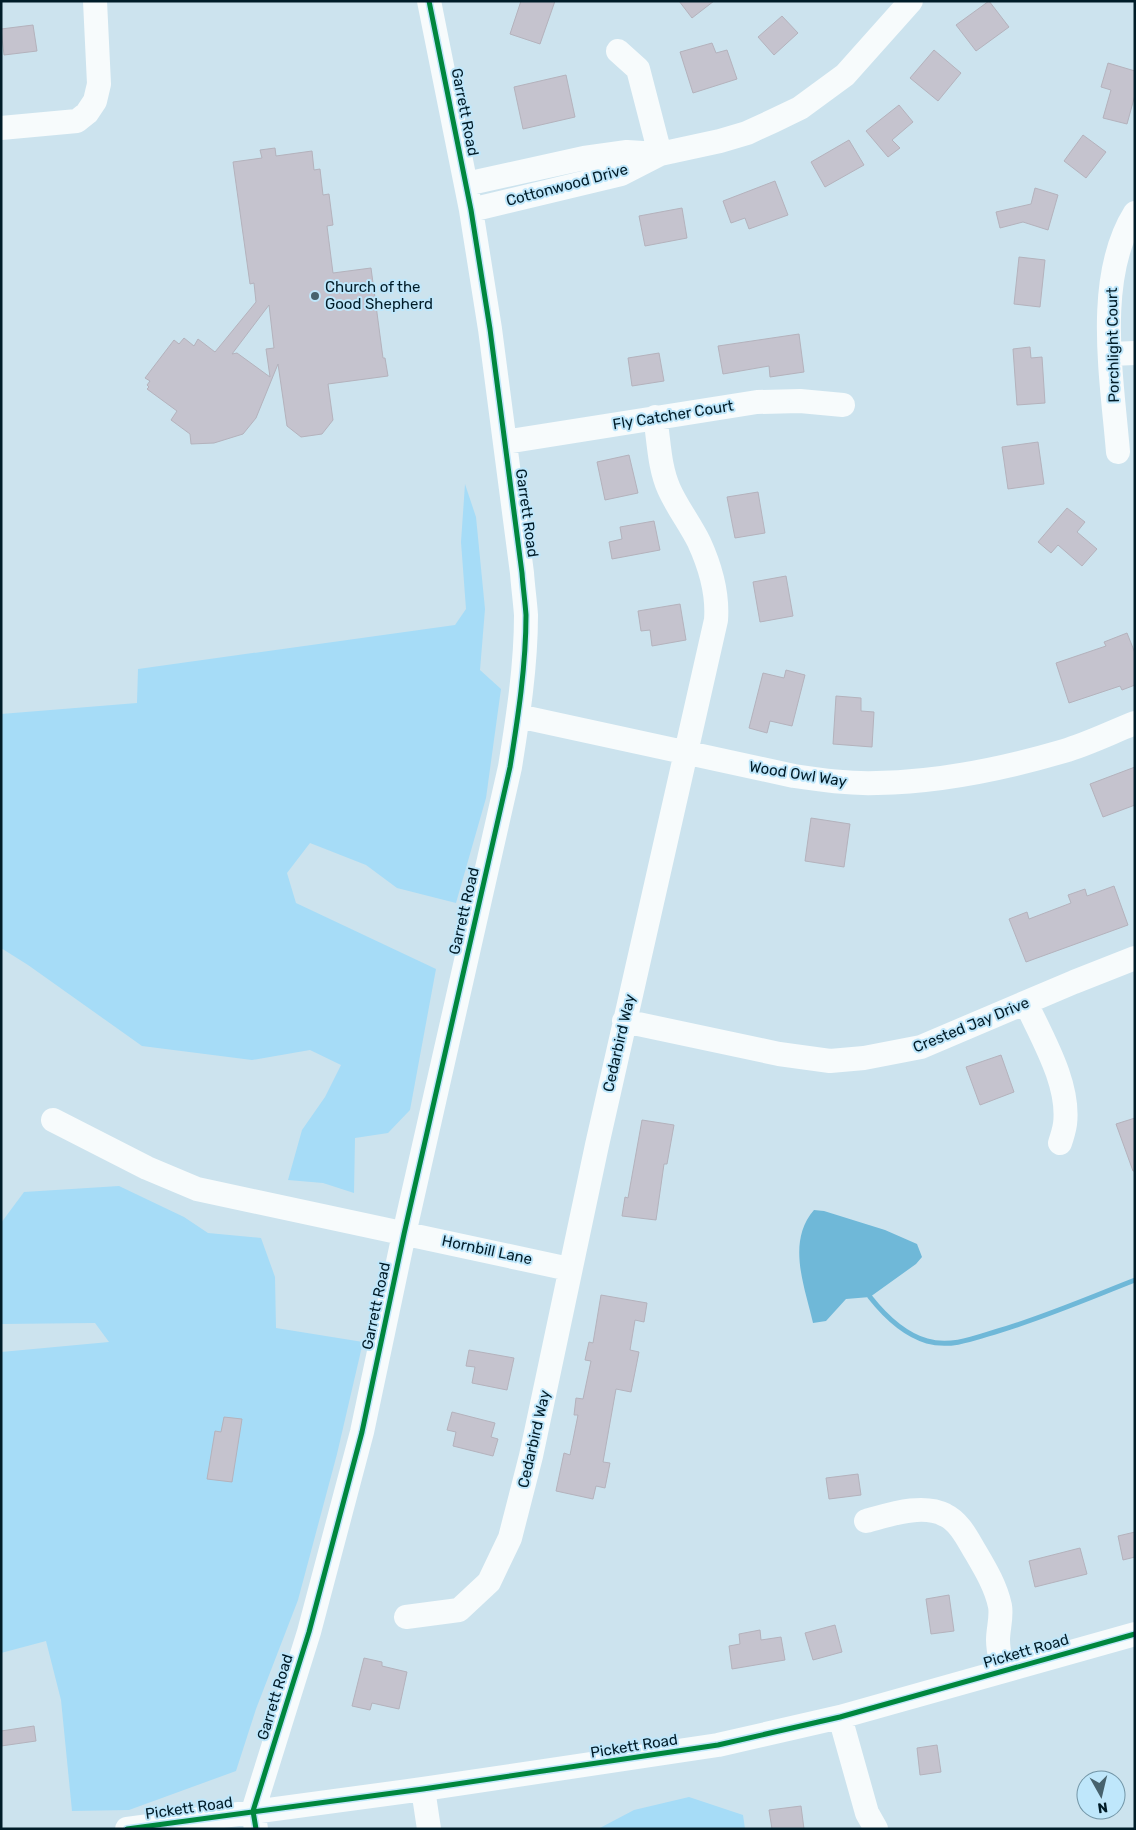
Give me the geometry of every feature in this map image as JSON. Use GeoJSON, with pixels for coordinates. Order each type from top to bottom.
{"type":"FeatureCollection","features":[{"type":"Feature","properties":{"kind":"street"},"geometry":{"type":"LineString","coordinates":[[1,128],[77,121],[87,113],[94,101],[99,84],[95,1]]}},
{"type":"Feature","properties":{"kind":"street","name":"Garrett Road"},"geometry":{"type":"LineString","coordinates":[[255,1820],[311,1624],[362,1432],[404,1234],[508,777],[518,716],[526,614],[522,573],[490,329],[471,210],[429,1]]}},
{"type":"Feature","properties":{"kind":"street","name":"Cottonwood Drive"},"geometry":{"type":"LineString","coordinates":[[471,210],[621,174],[660,154],[747,133],[800,108],[845,75],[911,1]]}},
{"type":"Feature","properties":{"kind":"street"},"geometry":{"type":"LineString","coordinates":[[618,51],[638,68],[660,154]]}},
{"type":"Feature","properties":{"kind":"street","name":"Cottonwood Drive"},"geometry":{"type":"LineString","coordinates":[[466,184],[584,158],[627,152],[660,154]]}},
{"type":"Feature","properties":{"kind":"street"},"geometry":{"type":"LineString","coordinates":[[584,158],[590,182]]}},
{"type":"Feature","properties":{"kind":"street","name":"Porchlight Court"},"geometry":{"type":"LineString","coordinates":[[1118,452],[1110,354],[1109,304],[1112,270],[1120,244],[1135,213]]}},
{"type":"Feature","properties":{"kind":"street"},"geometry":{"type":"LineString","coordinates":[[1110,354],[1135,353]]}},
{"type":"Feature","properties":{"kind":"street","name":"Fly Catcher Court"},"geometry":{"type":"LineString","coordinates":[[504,442],[757,402],[843,405]]}},
{"type":"Feature","properties":{"kind":"street","name":"Cedarbird Way"},"geometry":{"type":"LineString","coordinates":[[406,1618],[459,1610],[489,1582],[510,1538],[531,1456],[569,1269],[716,620],[716,595],[699,543],[668,488],[655,417]]}},
{"type":"Feature","properties":{"kind":"street","name":"Wood Owl Way"},"geometry":{"type":"LineString","coordinates":[[518,716],[794,776],[831,782],[876,784],[918,781],[1001,766],[1066,750],[1135,723]]}},
{"type":"Feature","properties":{"kind":"street","name":"Crested Jay Drive"},"geometry":{"type":"LineString","coordinates":[[624,1022],[779,1054],[830,1061],[882,1056],[922,1047],[1135,958]]}},
{"type":"Feature","properties":{"kind":"street"},"geometry":{"type":"LineString","coordinates":[[1026,1003],[1059,1076],[1065,1104],[1065,1124],[1060,1143]]}},
{"type":"Feature","properties":{"kind":"street","name":"Hornbill Lane"},"geometry":{"type":"LineString","coordinates":[[53,1120],[146,1168],[197,1189],[569,1269]]}},
{"type":"Feature","properties":{"kind":"street"},"geometry":{"type":"LineString","coordinates":[[866,1521],[919,1510],[935,1511],[946,1515],[955,1522],[969,1541],[996,1592],[1000,1608],[998,1642],[1003,1671]]}},
{"type":"Feature","properties":{"kind":"street","name":"Pickett Road"},"geometry":{"type":"LineString","coordinates":[[127,1829],[255,1820],[424,1789],[668,1754],[756,1737],[840,1717],[1135,1634]]}},
{"type":"Feature","properties":{"kind":"street"},"geometry":{"type":"LineString","coordinates":[[840,1717],[867,1812],[876,1829]]}},
{"type":"Feature","properties":{"kind":"street"},"geometry":{"type":"LineString","coordinates":[[424,1789],[429,1829]]}},
{"type":"Feature","properties":{"kind":"shaded area"},"geometry":{"type":"Polygon","coordinates":[[[465,484],[476,517],[485,609],[480,670],[501,689],[486,798],[456,903],[397,888],[366,865],[310,843],[287,873],[296,903],[436,969],[410,1110],[388,1133],[355,1138],[354,1193],[323,1183],[288,1180],[302,1130],[325,1097],[341,1065],[310,1050],[252,1060],[142,1046],[1,948],[1,714],[137,703],[138,669],[455,625],[466,609],[461,542],[465,484]]]}},
{"type":"Feature","properties":{"kind":"shaded area"},"geometry":{"type":"Polygon","coordinates":[[[119,1186],[184,1217],[208,1233],[261,1238],[275,1277],[276,1328],[363,1342],[337,1454],[298,1600],[256,1709],[236,1771],[129,1810],[72,1811],[61,1700],[46,1641],[1,1653],[1,1352],[109,1342],[95,1323],[1,1324],[1,1223],[24,1192],[119,1186]]]}},
{"type":"Feature","properties":{"kind":"shaded area"},"geometry":{"type":"Polygon","coordinates":[[[814,1210],[824,1211],[885,1230],[917,1244],[922,1257],[916,1264],[870,1297],[846,1299],[826,1321],[813,1323],[802,1280],[799,1250],[801,1236],[814,1210]]]}},
{"type":"Feature","properties":{"kind":"shaded area"},"geometry":{"type":"Polygon","coordinates":[[[689,1797],[743,1815],[745,1829],[598,1829],[634,1810],[689,1797]]]}},
{"type":"Feature","properties":{"kind":"building"},"geometry":{"type":"Polygon","coordinates":[[[521,1],[555,1],[540,44],[510,34],[521,1]]]}},
{"type":"Feature","properties":{"kind":"building"},"geometry":{"type":"Polygon","coordinates":[[[679,1],[714,1],[692,18],[679,1]]]}},
{"type":"Feature","properties":{"kind":"building"},"geometry":{"type":"Polygon","coordinates":[[[989,1],[1009,27],[976,51],[956,25],[989,1]]]}},
{"type":"Feature","properties":{"kind":"building"},"geometry":{"type":"Polygon","coordinates":[[[782,16],[798,33],[774,55],[758,37],[782,16]]]}},
{"type":"Feature","properties":{"kind":"building"},"geometry":{"type":"Polygon","coordinates":[[[33,25],[37,51],[4,55],[1,29],[33,25]]]}},
{"type":"Feature","properties":{"kind":"building"},"geometry":{"type":"Polygon","coordinates":[[[712,43],[716,53],[727,50],[737,79],[693,93],[680,52],[712,43]]]}},
{"type":"Feature","properties":{"kind":"building"},"geometry":{"type":"Polygon","coordinates":[[[934,50],[961,73],[938,101],[910,78],[934,50]]]}},
{"type":"Feature","properties":{"kind":"building"},"geometry":{"type":"Polygon","coordinates":[[[1108,63],[1135,71],[1135,95],[1127,124],[1103,118],[1111,90],[1101,87],[1108,63]]]}},
{"type":"Feature","properties":{"kind":"building"},"geometry":{"type":"Polygon","coordinates":[[[566,75],[575,117],[523,129],[514,87],[566,75]]]}},
{"type":"Feature","properties":{"kind":"building"},"geometry":{"type":"Polygon","coordinates":[[[899,105],[913,122],[892,140],[900,148],[888,157],[866,131],[899,105]]]}},
{"type":"Feature","properties":{"kind":"building"},"geometry":{"type":"Polygon","coordinates":[[[1083,135],[1106,152],[1086,178],[1064,161],[1083,135]]]}},
{"type":"Feature","properties":{"kind":"building"},"geometry":{"type":"Polygon","coordinates":[[[849,140],[864,165],[825,187],[811,162],[849,140]]]}},
{"type":"Feature","properties":{"kind":"building","name":"Church of the Good Shepherd"},"geometry":{"type":"Polygon","coordinates":[[[275,148],[276,156],[312,151],[314,170],[320,169],[323,195],[329,194],[333,225],[327,226],[333,273],[371,268],[383,358],[385,358],[388,376],[328,384],[333,420],[322,434],[301,437],[287,426],[278,364],[256,418],[243,434],[214,443],[191,444],[190,434],[171,420],[177,411],[147,389],[150,381],[145,378],[174,340],[179,344],[184,338],[194,346],[198,339],[215,352],[256,302],[254,283],[250,284],[233,162],[262,158],[260,150],[275,148]],[[269,305],[232,354],[237,353],[270,377],[266,349],[274,348],[269,305]]]}},
{"type":"Feature","properties":{"kind":"building"},"geometry":{"type":"Polygon","coordinates":[[[775,181],[788,215],[749,229],[745,218],[731,223],[723,201],[775,181]]]}},
{"type":"Feature","properties":{"kind":"building"},"geometry":{"type":"Polygon","coordinates":[[[1035,188],[1058,195],[1048,230],[1023,222],[1000,228],[996,212],[1031,204],[1035,188]]]}},
{"type":"Feature","properties":{"kind":"building"},"geometry":{"type":"Polygon","coordinates":[[[682,208],[687,238],[645,246],[639,216],[682,208]]]}},
{"type":"Feature","properties":{"kind":"building"},"geometry":{"type":"Polygon","coordinates":[[[1019,257],[1045,260],[1040,307],[1014,304],[1019,257]]]}},
{"type":"Feature","properties":{"kind":"building"},"geometry":{"type":"Polygon","coordinates":[[[799,334],[804,372],[770,377],[769,366],[723,374],[718,346],[799,334]]]}},
{"type":"Feature","properties":{"kind":"building"},"geometry":{"type":"Polygon","coordinates":[[[1030,347],[1031,358],[1042,357],[1045,403],[1017,405],[1013,349],[1030,347]]]}},
{"type":"Feature","properties":{"kind":"building"},"geometry":{"type":"Polygon","coordinates":[[[659,353],[664,381],[632,386],[628,358],[659,353]]]}},
{"type":"Feature","properties":{"kind":"building"},"geometry":{"type":"Polygon","coordinates":[[[1038,442],[1044,484],[1008,489],[1002,447],[1038,442]]]}},
{"type":"Feature","properties":{"kind":"building"},"geometry":{"type":"Polygon","coordinates":[[[629,455],[638,493],[605,500],[597,462],[629,455]]]}},
{"type":"Feature","properties":{"kind":"building"},"geometry":{"type":"Polygon","coordinates":[[[758,492],[765,533],[735,538],[727,497],[758,492]]]}},
{"type":"Feature","properties":{"kind":"building"},"geometry":{"type":"Polygon","coordinates":[[[1067,508],[1085,522],[1077,532],[1097,549],[1082,566],[1058,545],[1051,553],[1038,542],[1067,508]]]}},
{"type":"Feature","properties":{"kind":"building"},"geometry":{"type":"Polygon","coordinates":[[[654,521],[660,550],[612,559],[609,542],[622,539],[620,527],[654,521]]]}},
{"type":"Feature","properties":{"kind":"building"},"geometry":{"type":"Polygon","coordinates":[[[786,576],[793,616],[760,622],[753,582],[786,576]]]}},
{"type":"Feature","properties":{"kind":"building"},"geometry":{"type":"Polygon","coordinates":[[[680,604],[686,640],[652,646],[650,630],[641,631],[638,611],[680,604]]]}},
{"type":"Feature","properties":{"kind":"building"},"geometry":{"type":"Polygon","coordinates":[[[1127,633],[1135,653],[1135,685],[1122,690],[1120,686],[1069,703],[1056,663],[1106,646],[1104,642],[1127,633]]]}},
{"type":"Feature","properties":{"kind":"building"},"geometry":{"type":"Polygon","coordinates":[[[786,670],[805,675],[792,726],[770,721],[767,733],[749,728],[763,673],[784,678],[786,670]]]}},
{"type":"Feature","properties":{"kind":"building"},"geometry":{"type":"Polygon","coordinates":[[[836,696],[861,698],[861,711],[874,712],[872,747],[833,744],[836,696]]]}},
{"type":"Feature","properties":{"kind":"building"},"geometry":{"type":"Polygon","coordinates":[[[1135,767],[1135,805],[1103,817],[1090,784],[1135,767]]]}},
{"type":"Feature","properties":{"kind":"building"},"geometry":{"type":"Polygon","coordinates":[[[811,818],[850,824],[844,867],[805,861],[811,818]]]}},
{"type":"Feature","properties":{"kind":"building"},"geometry":{"type":"Polygon","coordinates":[[[1114,886],[1128,925],[1026,962],[1009,919],[1027,912],[1029,919],[1071,903],[1068,895],[1085,889],[1087,896],[1114,886]]]}},
{"type":"Feature","properties":{"kind":"building"},"geometry":{"type":"Polygon","coordinates":[[[1001,1055],[1014,1092],[980,1105],[966,1067],[1001,1055]]]}},
{"type":"Feature","properties":{"kind":"building"},"geometry":{"type":"Polygon","coordinates":[[[1135,1118],[1135,1171],[1133,1171],[1116,1124],[1135,1118]]]}},
{"type":"Feature","properties":{"kind":"building"},"geometry":{"type":"Polygon","coordinates":[[[642,1120],[674,1125],[667,1164],[664,1164],[656,1220],[622,1216],[625,1197],[628,1198],[642,1120]]]}},
{"type":"Feature","properties":{"kind":"building"},"geometry":{"type":"Polygon","coordinates":[[[601,1295],[647,1303],[644,1322],[635,1320],[630,1350],[639,1352],[631,1392],[616,1389],[603,1462],[610,1463],[605,1488],[596,1486],[593,1499],[556,1491],[564,1453],[570,1455],[578,1415],[574,1415],[576,1398],[583,1399],[591,1361],[585,1360],[589,1342],[593,1343],[601,1295]]]}},
{"type":"Feature","properties":{"kind":"building"},"geometry":{"type":"Polygon","coordinates":[[[469,1350],[514,1358],[507,1390],[472,1383],[475,1367],[466,1366],[469,1350]]]}},
{"type":"Feature","properties":{"kind":"building"},"geometry":{"type":"Polygon","coordinates":[[[452,1412],[495,1423],[491,1437],[498,1439],[493,1456],[453,1446],[456,1432],[447,1430],[452,1412]]]}},
{"type":"Feature","properties":{"kind":"building"},"geometry":{"type":"Polygon","coordinates":[[[224,1417],[242,1419],[232,1482],[207,1479],[215,1431],[221,1432],[224,1417]]]}},
{"type":"Feature","properties":{"kind":"building"},"geometry":{"type":"Polygon","coordinates":[[[858,1474],[861,1495],[829,1499],[826,1478],[858,1474]]]}},
{"type":"Feature","properties":{"kind":"building"},"geometry":{"type":"Polygon","coordinates":[[[1135,1532],[1135,1557],[1123,1560],[1118,1536],[1135,1532]]]}},
{"type":"Feature","properties":{"kind":"building"},"geometry":{"type":"Polygon","coordinates":[[[1080,1548],[1087,1574],[1035,1587],[1029,1561],[1080,1548]]]}},
{"type":"Feature","properties":{"kind":"building"},"geometry":{"type":"Polygon","coordinates":[[[949,1595],[954,1631],[931,1634],[926,1599],[949,1595]]]}},
{"type":"Feature","properties":{"kind":"building"},"geometry":{"type":"Polygon","coordinates":[[[835,1625],[842,1652],[813,1660],[805,1633],[835,1625]]]}},
{"type":"Feature","properties":{"kind":"building"},"geometry":{"type":"Polygon","coordinates":[[[760,1630],[761,1640],[781,1637],[785,1660],[732,1669],[729,1646],[740,1644],[739,1634],[760,1630]]]}},
{"type":"Feature","properties":{"kind":"building"},"geometry":{"type":"Polygon","coordinates":[[[364,1658],[382,1662],[382,1666],[407,1672],[399,1709],[372,1703],[370,1710],[352,1706],[364,1658]]]}},
{"type":"Feature","properties":{"kind":"building"},"geometry":{"type":"Polygon","coordinates":[[[34,1726],[36,1741],[1,1746],[1,1731],[34,1726]]]}},
{"type":"Feature","properties":{"kind":"building"},"geometry":{"type":"Polygon","coordinates":[[[937,1745],[941,1772],[920,1775],[917,1748],[937,1745]]]}},
{"type":"Feature","properties":{"kind":"building"},"geometry":{"type":"Polygon","coordinates":[[[801,1806],[804,1829],[772,1829],[769,1810],[801,1806]]]}},
{"type":"Feature","properties":{"kind":"waterway"},"geometry":{"type":"LineString","coordinates":[[870,1297],[888,1317],[910,1334],[936,1343],[954,1343],[1015,1326],[1135,1280]]}},
{"type":"Feature","properties":{"kind":"cycle path"},"geometry":{"type":"LineString","coordinates":[[256,1829],[253,1811],[309,1632],[362,1432],[404,1234],[510,767],[523,672],[526,634],[525,604],[490,329],[471,210],[429,1]]}},
{"type":"Feature","properties":{"kind":"cycle path"},"geometry":{"type":"LineString","coordinates":[[127,1829],[423,1789],[718,1745],[840,1717],[1135,1634]]}},
{"type":"Feature","properties":{"kind":"place","name":"Church of the Good Shepherd"},"geometry":{"type":"Point","coordinates":[315,296]}}]}
